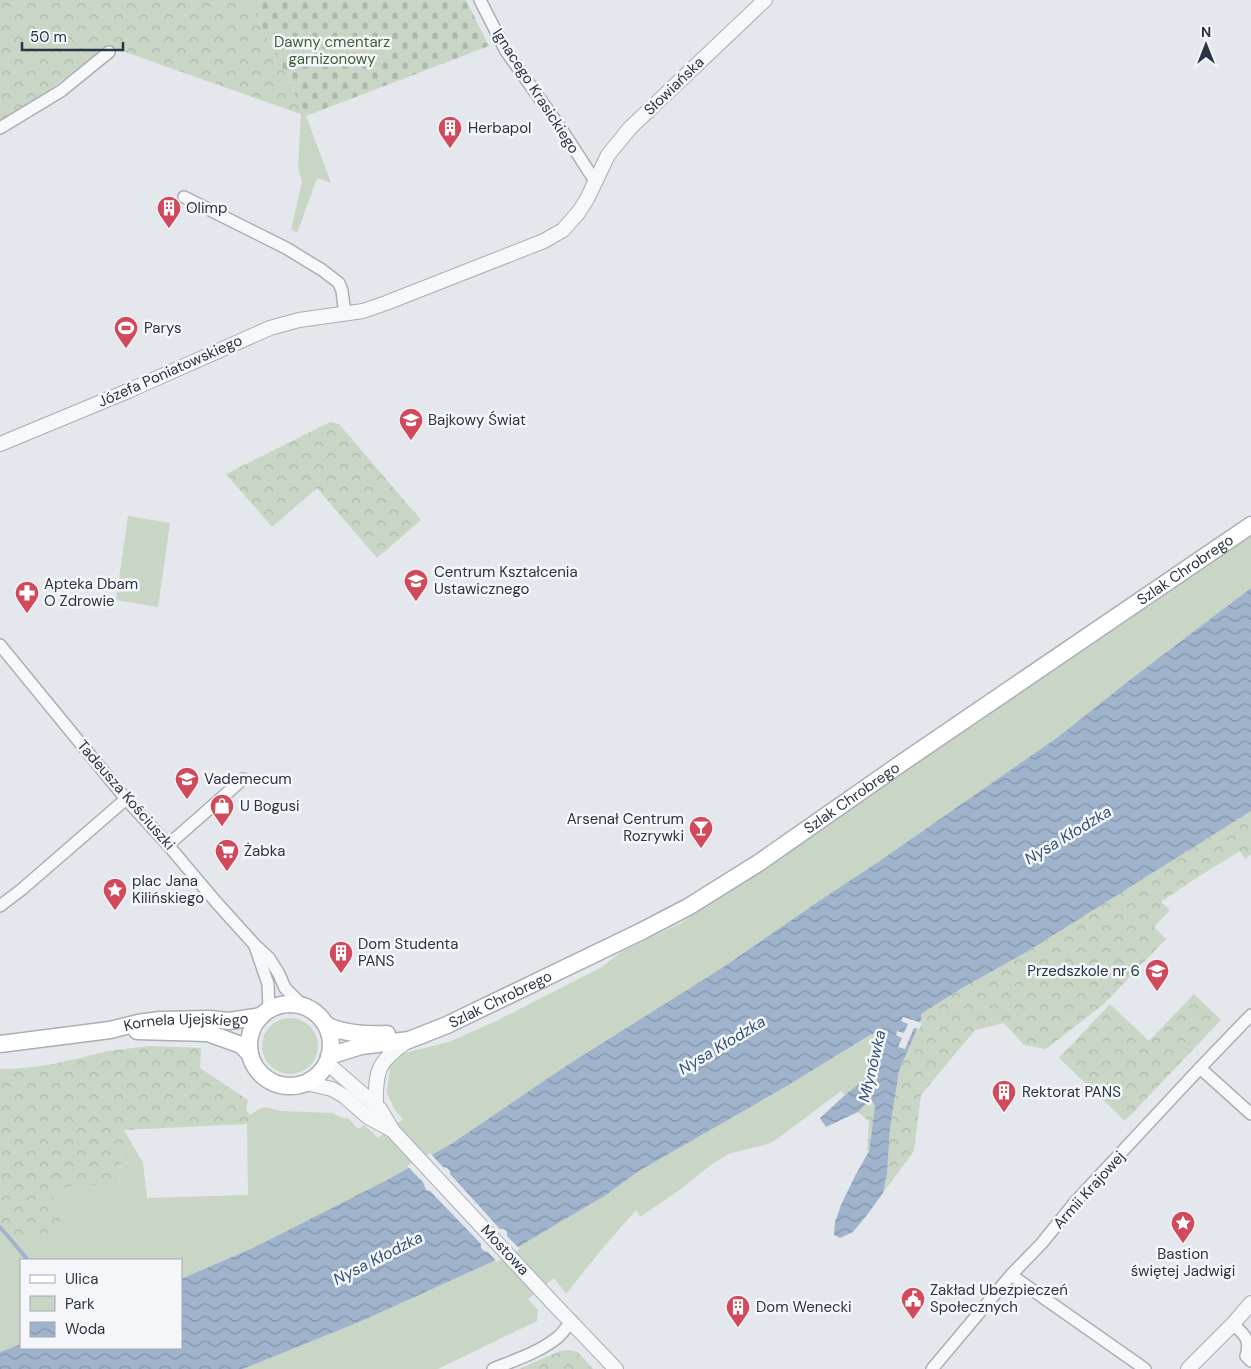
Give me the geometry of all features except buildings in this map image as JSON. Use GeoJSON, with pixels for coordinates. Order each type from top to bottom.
{"type":"FeatureCollection","features":[{"type":"Feature","properties":{"kind":"main road","name":"Szlak Chrobrego"},"geometry":{"type":"LineString","coordinates":[[328,1060],[361,1046],[409,1040],[465,1017],[642,931],[708,895],[760,862],[1251,525]]}},
{"type":"Feature","properties":{"kind":"main road"},"geometry":{"type":"LineString","coordinates":[[294,1004],[302,1006],[316,1013],[326,1025],[331,1040],[328,1060],[322,1071],[306,1083],[294,1086],[281,1085],[269,1080],[260,1073],[254,1064],[250,1054],[252,1030],[265,1013],[277,1007],[294,1004]]}},
{"type":"Feature","properties":{"kind":"main road","name":"Kornela Ujejskiego"},"geometry":{"type":"LineString","coordinates":[[0,1044],[110,1030],[160,1020],[210,1019],[229,1021],[265,1013]]}},
{"type":"Feature","properties":{"kind":"main road","name":"Szlak Chrobrego"},"geometry":{"type":"LineString","coordinates":[[326,1025],[336,1030],[370,1034],[429,1032]]}},
{"type":"Feature","properties":{"kind":"main road","name":"Kornela Ujejskiego"},"geometry":{"type":"LineString","coordinates":[[110,1030],[208,1033],[241,1046],[250,1054]]}},
{"type":"Feature","properties":{"kind":"street","name":"Ignacego Krasickiego"},"geometry":{"type":"LineString","coordinates":[[480,0],[506,51],[562,130],[595,181]]}},
{"type":"Feature","properties":{"kind":"street","name":"Słowiańska"},"geometry":{"type":"LineString","coordinates":[[595,181],[608,155],[630,128],[765,0]]}},
{"type":"Feature","properties":{"kind":"street"},"geometry":{"type":"LineString","coordinates":[[0,128],[61,91],[109,52]]}},
{"type":"Feature","properties":{"kind":"street","name":"Józefa Poniatowskiego"},"geometry":{"type":"LineString","coordinates":[[2,440],[128,391],[270,328],[298,320],[363,311],[544,241],[563,230],[578,213],[595,181]]}},
{"type":"Feature","properties":{"kind":"street"},"geometry":{"type":"LineString","coordinates":[[184,197],[286,248],[322,270],[339,283],[345,314]]}},
{"type":"Feature","properties":{"kind":"street","name":"Tadeusza Kościuszki"},"geometry":{"type":"LineString","coordinates":[[0,645],[126,799],[216,902],[269,958],[285,988],[302,1006]]}},
{"type":"Feature","properties":{"kind":"street"},"geometry":{"type":"LineString","coordinates":[[168,845],[243,779]]}},
{"type":"Feature","properties":{"kind":"street"},"geometry":{"type":"LineString","coordinates":[[0,906],[126,799]]}},
{"type":"Feature","properties":{"kind":"street","name":"Tadeusza Kościuszki"},"geometry":{"type":"LineString","coordinates":[[254,944],[268,984],[265,1013]]}},
{"type":"Feature","properties":{"kind":"street","name":"Armii Krajowej"},"geometry":{"type":"LineString","coordinates":[[932,1369],[1011,1275],[1042,1243],[1076,1201],[1251,1015]]}},
{"type":"Feature","properties":{"kind":"street"},"geometry":{"type":"LineString","coordinates":[[376,1105],[377,1076],[382,1064],[390,1054],[409,1040]]}},
{"type":"Feature","properties":{"kind":"street","name":"Mostowa"},"geometry":{"type":"LineString","coordinates":[[328,1060],[376,1105],[382,1121]]}},
{"type":"Feature","properties":{"kind":"street"},"geometry":{"type":"LineString","coordinates":[[1200,1068],[1251,1114]]}},
{"type":"Feature","properties":{"kind":"street","name":"Mostowa"},"geometry":{"type":"LineString","coordinates":[[306,1083],[332,1089],[344,1096],[368,1117],[382,1121],[393,1131],[616,1369]]}},
{"type":"Feature","properties":{"kind":"street"},"geometry":{"type":"LineString","coordinates":[[1011,1275],[1144,1369]]}},
{"type":"Feature","properties":{"kind":"street"},"geometry":{"type":"LineString","coordinates":[[1188,1369],[1251,1303]]}},
{"type":"Feature","properties":{"kind":"street"},"geometry":{"type":"LineString","coordinates":[[493,1369],[549,1343],[560,1336],[572,1321]]}},
{"type":"Feature","properties":{"kind":"street"},"geometry":{"type":"LineString","coordinates":[[1233,1324],[1244,1334],[1249,1342],[1246,1356],[1251,1361]]}},
{"type":"Feature","properties":{"kind":"green space"},"geometry":{"type":"Polygon","coordinates":[[[0,0],[249,0],[306,116],[108,46],[36,100],[0,121],[0,0]]]}},
{"type":"Feature","properties":{"kind":"green space","name":"Dawny cmentarz garnizonowy"},"geometry":{"type":"Polygon","coordinates":[[[249,0],[466,0],[489,46],[306,116],[249,0]]]}},
{"type":"Feature","properties":{"kind":"green space"},"geometry":{"type":"Polygon","coordinates":[[[301,114],[306,116],[331,183],[317,178],[297,233],[291,229],[302,182],[298,167],[301,114]]]}},
{"type":"Feature","properties":{"kind":"green space"},"geometry":{"type":"Polygon","coordinates":[[[330,422],[339,424],[421,520],[377,558],[317,488],[272,527],[226,474],[330,422]]]}},
{"type":"Feature","properties":{"kind":"green space"},"geometry":{"type":"Polygon","coordinates":[[[128,516],[170,523],[158,607],[116,600],[128,516]]]}},
{"type":"Feature","properties":{"kind":"green space"},"geometry":{"type":"Polygon","coordinates":[[[1251,535],[1251,588],[1058,737],[722,968],[569,1064],[451,1144],[387,1180],[257,1246],[182,1279],[182,1259],[20,1259],[20,1344],[0,1352],[0,1235],[24,1242],[54,1202],[53,1192],[76,1185],[119,1185],[124,1130],[143,1163],[147,1198],[248,1195],[247,1124],[250,1115],[259,1109],[265,1107],[281,1111],[332,1113],[349,1119],[357,1128],[364,1125],[378,1138],[403,1119],[395,1110],[387,1093],[390,1070],[388,1067],[401,1054],[449,1042],[496,1021],[602,967],[621,952],[681,923],[1251,535]]]}},
{"type":"Feature","properties":{"kind":"green space"},"geometry":{"type":"Polygon","coordinates":[[[1251,811],[1251,854],[1245,859],[1240,851],[1161,902],[1170,910],[1154,927],[1166,939],[1104,1004],[1046,1049],[1024,1045],[1004,1023],[975,1030],[921,1095],[914,1151],[883,1193],[887,1174],[890,1128],[899,1071],[921,1020],[921,1014],[1028,951],[1251,811]]]}},
{"type":"Feature","properties":{"kind":"green space"},"geometry":{"type":"Polygon","coordinates":[[[1194,994],[1221,1020],[1125,1121],[1059,1058],[1110,1004],[1149,1041],[1194,994]]]}},
{"type":"Feature","properties":{"kind":"green space"},"geometry":{"type":"Polygon","coordinates":[[[290,1018],[301,1020],[310,1026],[316,1035],[318,1046],[316,1057],[310,1066],[301,1072],[290,1074],[279,1072],[270,1066],[264,1057],[262,1046],[264,1035],[270,1026],[279,1020],[290,1018]]]}},
{"type":"Feature","properties":{"kind":"green space"},"geometry":{"type":"Polygon","coordinates":[[[886,1030],[871,1072],[860,1083],[845,1095],[841,1091],[768,1144],[728,1154],[640,1217],[636,1210],[566,1294],[554,1278],[528,1299],[538,1310],[537,1321],[438,1369],[243,1369],[364,1320],[496,1260],[606,1195],[639,1171],[873,1034],[886,1030]]]}},
{"type":"Feature","properties":{"kind":"green space"},"geometry":{"type":"Polygon","coordinates":[[[151,1046],[201,1048],[200,1068],[248,1100],[246,1110],[250,1115],[247,1124],[124,1130],[119,1185],[76,1185],[53,1192],[54,1202],[64,1214],[53,1232],[24,1242],[0,1235],[0,1069],[40,1066],[110,1051],[151,1046]]]}},
{"type":"Feature","properties":{"kind":"green space"},"geometry":{"type":"Polygon","coordinates":[[[871,1099],[875,1106],[869,1151],[867,1151],[869,1121],[858,1112],[871,1099]]]}},
{"type":"Feature","properties":{"kind":"green space"},"geometry":{"type":"Polygon","coordinates":[[[560,1351],[578,1352],[593,1369],[519,1369],[560,1351]]]}},
{"type":"Feature","properties":{"kind":"water","name":"Nysa Kłodzka"},"geometry":{"type":"Polygon","coordinates":[[[1251,588],[1251,811],[1028,951],[921,1014],[921,1020],[899,1071],[890,1128],[887,1174],[883,1193],[853,1232],[840,1238],[834,1235],[835,1222],[841,1205],[869,1151],[875,1106],[871,1099],[858,1112],[826,1127],[820,1118],[871,1072],[885,1030],[872,1034],[787,1086],[639,1171],[606,1195],[496,1260],[364,1320],[243,1369],[0,1369],[0,1352],[20,1344],[20,1349],[182,1349],[182,1279],[257,1246],[387,1180],[451,1144],[569,1064],[722,968],[881,860],[1058,737],[1251,588]]]}},
{"type":"Feature","properties":{"kind":"pier"},"geometry":{"type":"Polygon","coordinates":[[[903,1017],[922,1023],[919,1029],[914,1028],[905,1049],[898,1047],[902,1038],[896,1035],[897,1031],[904,1033],[908,1024],[901,1021],[903,1017]]]}},
{"type":"Feature","properties":{"kind":"pier"},"geometry":{"type":"Polygon","coordinates":[[[430,1153],[443,1167],[450,1171],[450,1174],[500,1229],[504,1229],[507,1232],[507,1236],[520,1249],[497,1262],[488,1252],[481,1248],[481,1244],[430,1191],[426,1190],[423,1182],[407,1166],[430,1153]]]}},
{"type":"Feature","properties":{"kind":"waterway"},"geometry":{"type":"LineString","coordinates":[[0,1227],[27,1259]]}},
{"type":"Feature","properties":{"kind":"place","name":"Herbapol"},"geometry":{"type":"Point","coordinates":[450,149]}},
{"type":"Feature","properties":{"kind":"place","name":"Olimp"},"geometry":{"type":"Point","coordinates":[169,229]}},
{"type":"Feature","properties":{"kind":"place","name":"Parys"},"geometry":{"type":"Point","coordinates":[126,349]}},
{"type":"Feature","properties":{"kind":"place","name":"Bajkowy Świat"},"geometry":{"type":"Point","coordinates":[411,441]}},
{"type":"Feature","properties":{"kind":"place","name":"Centrum Kształcenia Ustawicznego"},"geometry":{"type":"Point","coordinates":[416,602]}},
{"type":"Feature","properties":{"kind":"place","name":"Apteka Dbam O Zdrowie"},"geometry":{"type":"Point","coordinates":[27,614]}},
{"type":"Feature","properties":{"kind":"place","name":"Vademecum"},"geometry":{"type":"Point","coordinates":[187,800]}},
{"type":"Feature","properties":{"kind":"place","name":"U Bogusi"},"geometry":{"type":"Point","coordinates":[222,827]}},
{"type":"Feature","properties":{"kind":"place","name":"Arsenał Centrum Rozrywki"},"geometry":{"type":"Point","coordinates":[701,849]}},
{"type":"Feature","properties":{"kind":"place","name":"Żabka"},"geometry":{"type":"Point","coordinates":[227,872]}},
{"type":"Feature","properties":{"kind":"place","name":"plac Jana Kilińskiego"},"geometry":{"type":"Point","coordinates":[115,911]}},
{"type":"Feature","properties":{"kind":"place","name":"Dom Studenta PANS"},"geometry":{"type":"Point","coordinates":[341,974]}},
{"type":"Feature","properties":{"kind":"place","name":"Przedszkole nr 6"},"geometry":{"type":"Point","coordinates":[1157,992]}},
{"type":"Feature","properties":{"kind":"place","name":"Rektorat PANS"},"geometry":{"type":"Point","coordinates":[1004,1113]}},
{"type":"Feature","properties":{"kind":"place","name":"Bastion świętej Jadwigi"},"geometry":{"type":"Point","coordinates":[1183,1244]}},
{"type":"Feature","properties":{"kind":"place","name":"Zakład Ubezpieczeń Społecznych"},"geometry":{"type":"Point","coordinates":[913,1320]}},
{"type":"Feature","properties":{"kind":"place","name":"Dom Wenecki"},"geometry":{"type":"Point","coordinates":[738,1328]}},
{"type":"Feature","properties":{"kind":"water label","name":"Młynówka"},"geometry":{"type":"Point","coordinates":[872,1066]}}]}
